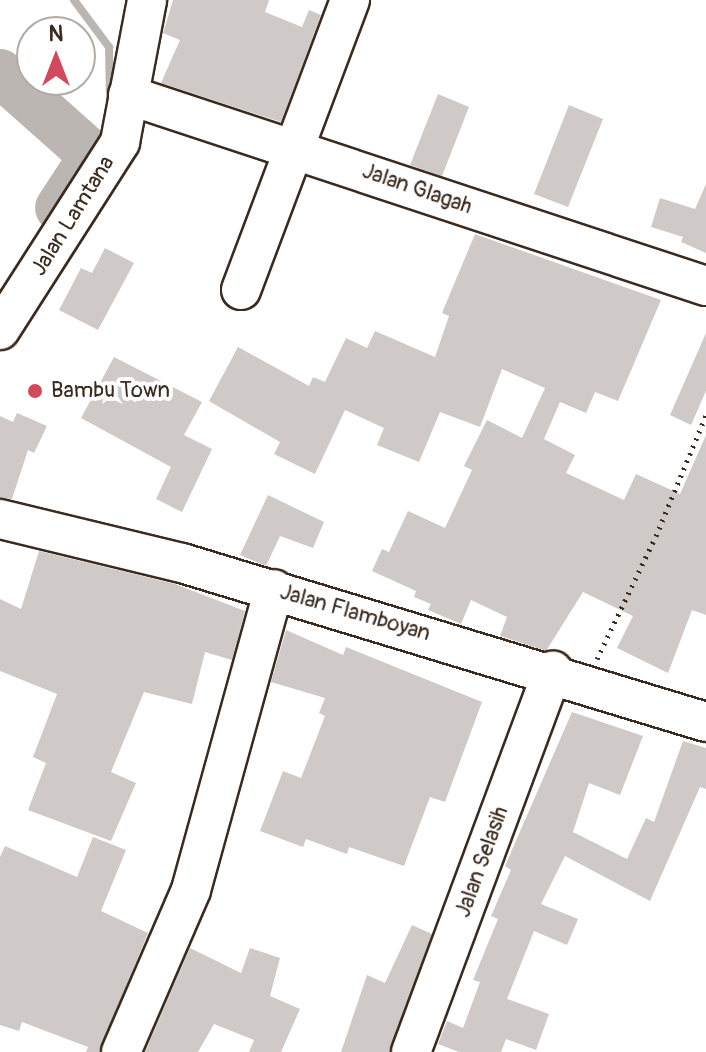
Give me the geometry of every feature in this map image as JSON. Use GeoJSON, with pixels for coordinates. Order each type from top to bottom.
{"type":"FeatureCollection","features":[{"type":"Feature","properties":{"kind":"street","name":"Jalan Lamtana"},"geometry":{"type":"LineString","coordinates":[[0,330],[113,154],[147,0]]}},
{"type":"Feature","properties":{"kind":"street"},"geometry":{"type":"LineString","coordinates":[[241,290],[350,0]]}},
{"type":"Feature","properties":{"kind":"street","name":"Jalan Glagah"},"geometry":{"type":"LineString","coordinates":[[128,95],[706,286]]}},
{"type":"Feature","properties":{"kind":"street","name":"Jalan Flamboyan"},"geometry":{"type":"LineString","coordinates":[[0,519],[274,589],[569,676],[706,722]]}},
{"type":"Feature","properties":{"kind":"street"},"geometry":{"type":"LineString","coordinates":[[121,1052],[191,890],[274,589]]}},
{"type":"Feature","properties":{"kind":"street","name":"Jalan Selasih"},"geometry":{"type":"LineString","coordinates":[[411,1052],[569,676]]}},
{"type":"Feature","properties":{"kind":"path"},"geometry":{"type":"LineString","coordinates":[[569,676],[656,536],[706,415]]}},
{"type":"Feature","properties":{"kind":"building"},"geometry":{"type":"Polygon","coordinates":[[[173,0],[269,0],[265,12],[302,27],[309,10],[321,15],[281,122],[161,83],[180,40],[163,33],[173,0]]]}},
{"type":"Feature","properties":{"kind":"building"},"geometry":{"type":"Polygon","coordinates":[[[438,94],[469,107],[442,176],[410,165],[438,94]]]}},
{"type":"Feature","properties":{"kind":"building"},"geometry":{"type":"Polygon","coordinates":[[[569,105],[603,119],[568,207],[534,194],[569,105]]]}},
{"type":"Feature","properties":{"kind":"building"},"geometry":{"type":"Polygon","coordinates":[[[706,184],[706,253],[681,242],[683,237],[651,227],[660,198],[695,209],[706,184]]]}},
{"type":"Feature","properties":{"kind":"building"},"geometry":{"type":"Polygon","coordinates":[[[475,234],[661,300],[618,401],[595,392],[586,413],[560,402],[544,439],[575,455],[566,473],[624,500],[636,474],[680,494],[706,435],[706,615],[692,610],[668,673],[617,648],[633,616],[583,592],[546,651],[500,636],[507,617],[471,600],[461,624],[428,610],[431,604],[414,597],[416,591],[372,571],[382,549],[389,552],[408,511],[445,528],[472,470],[464,466],[487,420],[522,438],[545,388],[502,369],[480,427],[440,412],[419,462],[377,445],[384,428],[345,410],[315,474],[274,454],[280,442],[209,401],[238,347],[309,386],[313,377],[325,382],[346,338],[367,348],[375,331],[435,357],[449,316],[442,313],[475,234]]]}},
{"type":"Feature","properties":{"kind":"building"},"geometry":{"type":"Polygon","coordinates":[[[105,248],[134,263],[98,330],[59,310],[81,268],[92,273],[105,248]]]}},
{"type":"Feature","properties":{"kind":"building"},"geometry":{"type":"Polygon","coordinates":[[[706,333],[706,391],[691,425],[670,415],[706,333]]]}},
{"type":"Feature","properties":{"kind":"building"},"geometry":{"type":"Polygon","coordinates":[[[114,357],[202,402],[184,435],[212,449],[182,512],[156,499],[171,467],[81,418],[114,357]]]}},
{"type":"Feature","properties":{"kind":"building"},"geometry":{"type":"Polygon","coordinates":[[[17,413],[47,426],[34,453],[28,450],[12,499],[0,498],[0,416],[13,422],[17,413]]]}},
{"type":"Feature","properties":{"kind":"building"},"geometry":{"type":"Polygon","coordinates":[[[268,495],[324,522],[313,548],[280,536],[266,566],[240,555],[268,495]]]}},
{"type":"Feature","properties":{"kind":"building"},"geometry":{"type":"Polygon","coordinates":[[[39,551],[175,584],[245,611],[232,660],[205,652],[192,704],[144,692],[111,772],[136,783],[111,841],[28,810],[46,763],[33,757],[57,694],[0,671],[0,599],[21,609],[39,551]]]}},
{"type":"Feature","properties":{"kind":"building"},"geometry":{"type":"Polygon","coordinates":[[[286,630],[343,655],[346,647],[482,702],[445,802],[430,797],[404,866],[349,847],[347,854],[306,839],[303,847],[260,831],[283,771],[301,778],[325,716],[319,713],[325,698],[271,682],[286,630]]]}},
{"type":"Feature","properties":{"kind":"building"},"geometry":{"type":"Polygon","coordinates":[[[572,712],[643,736],[620,795],[589,783],[573,832],[627,859],[646,818],[654,822],[683,741],[706,748],[706,789],[700,787],[650,901],[565,856],[541,904],[578,919],[567,945],[534,931],[507,999],[549,1014],[536,1050],[506,1039],[501,1052],[459,1052],[438,1044],[447,1021],[463,1028],[480,982],[473,980],[498,919],[491,916],[511,870],[505,866],[572,712]]]}},
{"type":"Feature","properties":{"kind":"building"},"geometry":{"type":"Polygon","coordinates":[[[93,837],[126,850],[101,911],[148,933],[99,1052],[86,1052],[88,1047],[22,1022],[19,1031],[0,1025],[0,857],[5,846],[77,877],[93,837]]]}},
{"type":"Feature","properties":{"kind":"building"},"geometry":{"type":"Polygon","coordinates":[[[412,925],[432,934],[390,1052],[341,1052],[367,975],[385,983],[412,925]]]}},
{"type":"Feature","properties":{"kind":"building"},"geometry":{"type":"Polygon","coordinates":[[[190,948],[241,973],[250,948],[280,958],[270,996],[300,1009],[281,1052],[249,1052],[254,1040],[214,1024],[198,1052],[145,1052],[190,948]]]}},
{"type":"Feature","properties":{"kind":"waterway"},"geometry":{"type":"LineString","coordinates":[[74,0],[109,47],[110,98]]}},
{"type":"Feature","properties":{"kind":"waterway"},"geometry":{"type":"LineString","coordinates":[[0,73],[93,156],[59,208]]}},
{"type":"Feature","properties":{"kind":"place","name":"Bambu Town"},"geometry":{"type":"Point","coordinates":[35,391]}}]}
